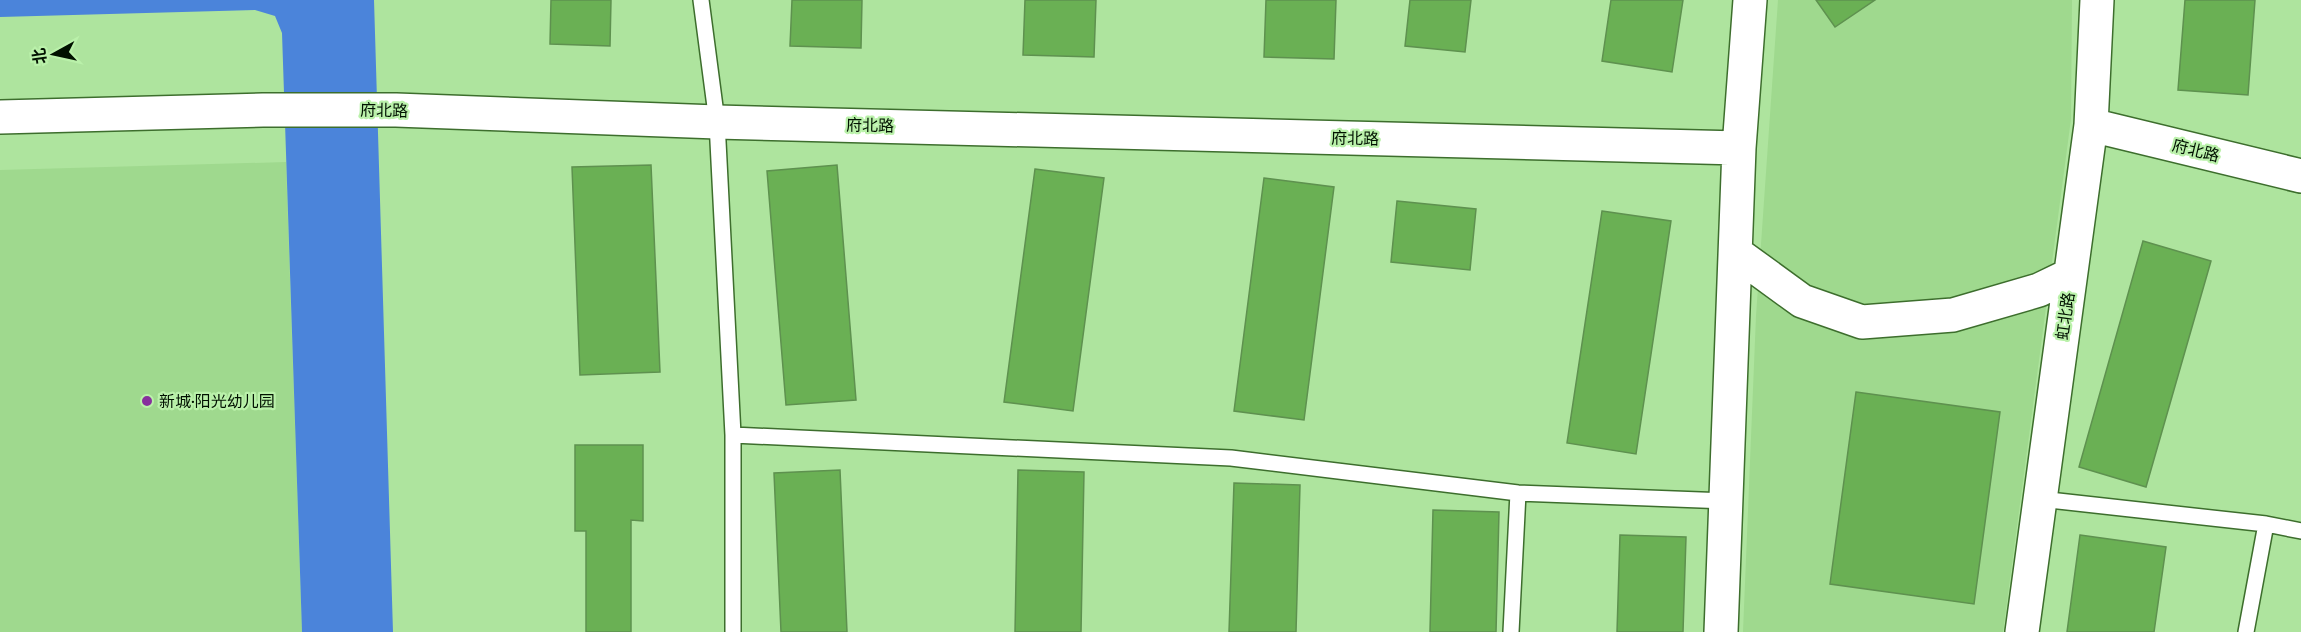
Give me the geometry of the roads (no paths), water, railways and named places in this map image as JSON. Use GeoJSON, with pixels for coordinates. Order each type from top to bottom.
{"type":"FeatureCollection","features":[{"type":"Feature","properties":{"kind":"street"},"geometry":{"type":"LineString","coordinates":[[1721,632],[1739,148],[1750,0]]}},
{"type":"Feature","properties":{"kind":"street","name":"虹北路"},"geometry":{"type":"LineString","coordinates":[[2022,632],[2091,125],[2097,0]]}},
{"type":"Feature","properties":{"kind":"street","name":"府北路"},"geometry":{"type":"LineString","coordinates":[[0,117],[263,110],[396,110],[717,122],[1739,148]]}},
{"type":"Feature","properties":{"kind":"street","name":"府北路"},"geometry":{"type":"LineString","coordinates":[[2091,125],[2301,176]]}},
{"type":"Feature","properties":{"kind":"street"},"geometry":{"type":"LineString","coordinates":[[1736,253],[1802,301],[1862,322],[1953,315],[2038,290],[2070,275]]}},
{"type":"Feature","properties":{"kind":"lane"},"geometry":{"type":"LineString","coordinates":[[701,0],[717,122],[733,435],[733,632]]}},
{"type":"Feature","properties":{"kind":"lane"},"geometry":{"type":"LineString","coordinates":[[733,435],[1230,458],[1518,493],[1727,501]]}},
{"type":"Feature","properties":{"kind":"lane"},"geometry":{"type":"LineString","coordinates":[[1511,632],[1518,493]]}},
{"type":"Feature","properties":{"kind":"lane"},"geometry":{"type":"LineString","coordinates":[[2040,499],[2266,524],[2301,531]]}},
{"type":"Feature","properties":{"kind":"lane"},"geometry":{"type":"LineString","coordinates":[[2246,632],[2266,524]]}},
{"type":"Feature","properties":{"kind":"water"},"geometry":{"type":"Polygon","coordinates":[[[0,0],[374,0],[393,632],[302,632],[282,33],[275,16],[255,10],[0,17],[0,0]]]}},
{"type":"Feature","properties":{"kind":"place","name":"新城·阳光幼儿园"},"geometry":{"type":"Point","coordinates":[147,401]}}]}
